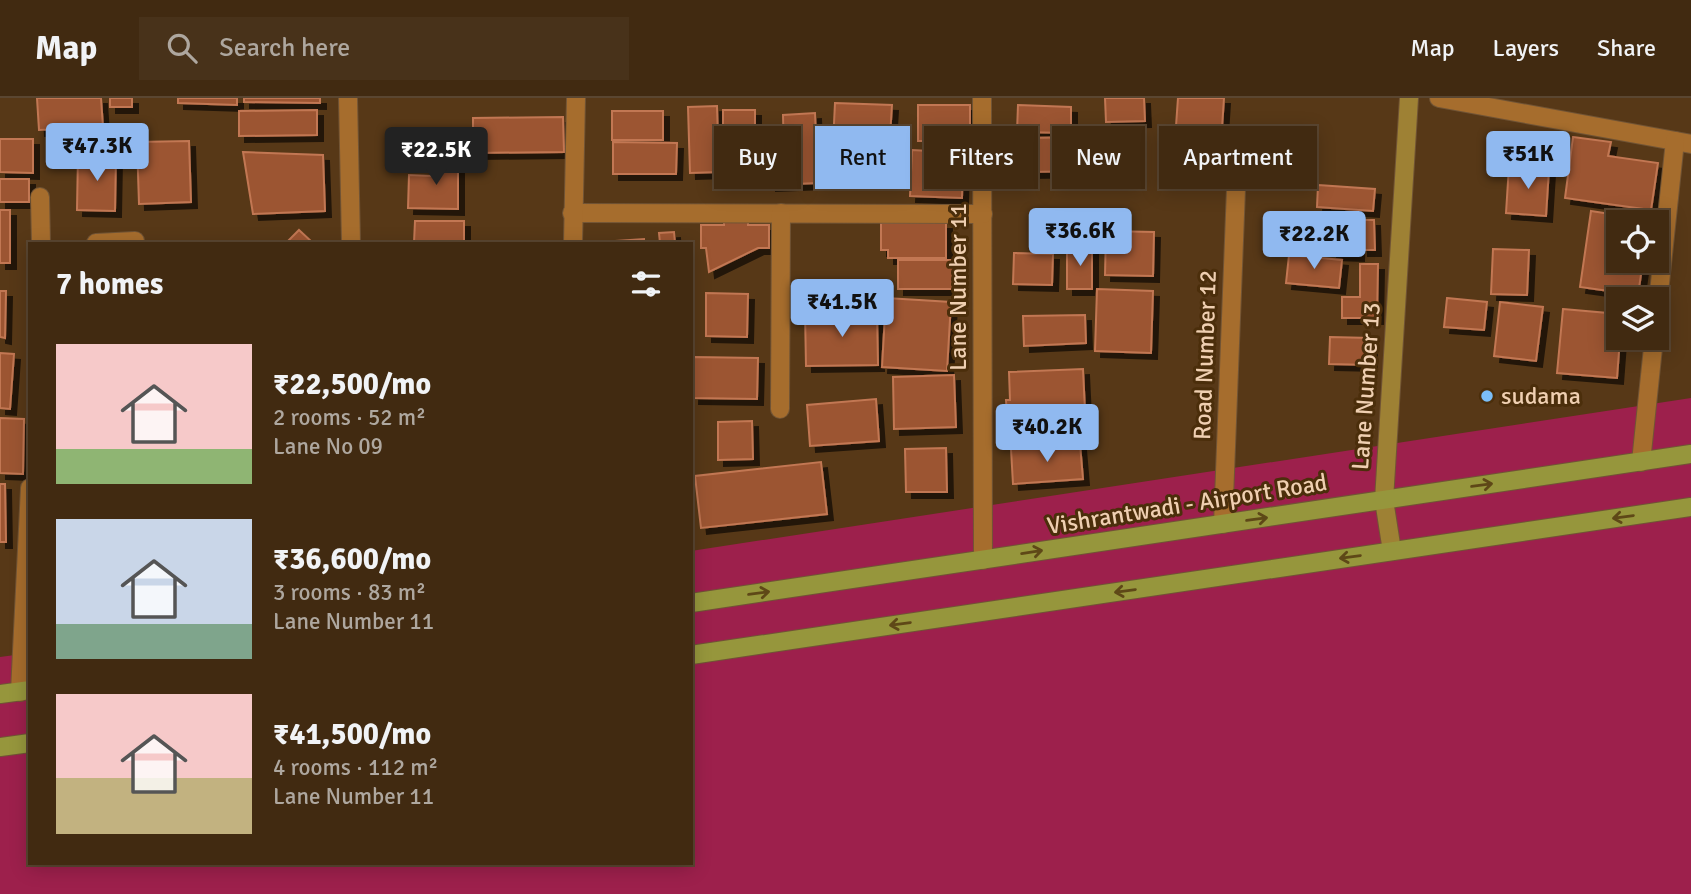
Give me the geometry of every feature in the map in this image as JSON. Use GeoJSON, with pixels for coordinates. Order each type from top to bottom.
{"type":"FeatureCollection","features":[{"type":"Feature","properties":{"kind":"main road","name":"Vishrantwadi - Airport Road"},"geometry":{"type":"LineString","coordinates":[[693,603],[1691,454]]}},
{"type":"Feature","properties":{"kind":"main road"},"geometry":{"type":"LineString","coordinates":[[693,655],[1691,507]]}},
{"type":"Feature","properties":{"kind":"main road"},"geometry":{"type":"LineString","coordinates":[[0,694],[25,691]]}},
{"type":"Feature","properties":{"kind":"main road"},"geometry":{"type":"LineString","coordinates":[[0,747],[28,743]]}},
{"type":"Feature","properties":{"kind":"street"},"geometry":{"type":"LineString","coordinates":[[348,98],[351,242]]}},
{"type":"Feature","properties":{"kind":"street"},"geometry":{"type":"LineString","coordinates":[[573,242],[576,98]]}},
{"type":"Feature","properties":{"kind":"street","name":"Lane Number 11"},"geometry":{"type":"LineString","coordinates":[[982,98],[983,560]]}},
{"type":"Feature","properties":{"kind":"street","name":"Lane Number 13"},"geometry":{"type":"LineString","coordinates":[[1392,551],[1384,500],[1409,98]]}},
{"type":"Feature","properties":{"kind":"street"},"geometry":{"type":"LineString","coordinates":[[1439,98],[1538,107],[1683,142],[1661,287]]}},
{"type":"Feature","properties":{"kind":"street","name":"Road Number 12"},"geometry":{"type":"LineString","coordinates":[[1223,524],[1236,189]]}},
{"type":"Feature","properties":{"kind":"street"},"geometry":{"type":"LineString","coordinates":[[40,197],[41,242]]}},
{"type":"Feature","properties":{"kind":"street"},"geometry":{"type":"LineString","coordinates":[[572,213],[983,214]]}},
{"type":"Feature","properties":{"kind":"street"},"geometry":{"type":"LineString","coordinates":[[780,410],[781,213]]}},
{"type":"Feature","properties":{"kind":"street"},"geometry":{"type":"LineString","coordinates":[[116,242],[135,241]]}},
{"type":"Feature","properties":{"kind":"street"},"geometry":{"type":"LineString","coordinates":[[1641,462],[1653,350]]}},
{"type":"Feature","properties":{"kind":"street"},"geometry":{"type":"LineString","coordinates":[[25,691],[28,569]]}},
{"type":"Feature","properties":{"kind":"shaded area"},"geometry":{"type":"Polygon","coordinates":[[[1691,398],[1691,894],[0,894],[0,657],[28,653],[28,865],[693,865],[693,551],[1691,398]]]}},
{"type":"Feature","properties":{"kind":"building"},"geometry":{"type":"Polygon","coordinates":[[[37,98],[101,98],[103,127],[39,130],[37,98]]]}},
{"type":"Feature","properties":{"kind":"building"},"geometry":{"type":"Polygon","coordinates":[[[110,98],[132,98],[132,107],[110,107],[110,98]]]}},
{"type":"Feature","properties":{"kind":"building"},"geometry":{"type":"Polygon","coordinates":[[[178,98],[237,98],[237,105],[178,103],[178,98]]]}},
{"type":"Feature","properties":{"kind":"building"},"geometry":{"type":"Polygon","coordinates":[[[244,98],[320,98],[320,103],[244,102],[244,98]]]}},
{"type":"Feature","properties":{"kind":"building"},"geometry":{"type":"Polygon","coordinates":[[[1105,98],[1144,98],[1145,121],[1106,122],[1105,98]]]}},
{"type":"Feature","properties":{"kind":"building"},"geometry":{"type":"Polygon","coordinates":[[[1178,98],[1224,98],[1222,126],[1176,126],[1178,98]]]}},
{"type":"Feature","properties":{"kind":"building"},"geometry":{"type":"Polygon","coordinates":[[[835,103],[892,105],[891,126],[834,126],[835,103]]]}},
{"type":"Feature","properties":{"kind":"building"},"geometry":{"type":"Polygon","coordinates":[[[918,105],[970,105],[970,126],[924,126],[924,141],[918,141],[918,105]]]}},
{"type":"Feature","properties":{"kind":"building"},"geometry":{"type":"Polygon","coordinates":[[[1018,105],[1071,107],[1071,126],[1052,126],[1052,133],[1038,132],[1038,126],[1017,126],[1018,105]]]}},
{"type":"Feature","properties":{"kind":"building"},"geometry":{"type":"Polygon","coordinates":[[[717,106],[714,172],[690,173],[688,107],[717,106]]]}},
{"type":"Feature","properties":{"kind":"building"},"geometry":{"type":"Polygon","coordinates":[[[317,110],[317,135],[239,136],[239,111],[317,110]]]}},
{"type":"Feature","properties":{"kind":"building"},"geometry":{"type":"Polygon","coordinates":[[[723,110],[755,110],[755,126],[723,126],[723,110]]]}},
{"type":"Feature","properties":{"kind":"building"},"geometry":{"type":"Polygon","coordinates":[[[612,111],[663,111],[663,140],[612,140],[612,111]]]}},
{"type":"Feature","properties":{"kind":"building"},"geometry":{"type":"Polygon","coordinates":[[[815,113],[815,183],[801,184],[801,126],[783,126],[783,115],[815,113]]]}},
{"type":"Feature","properties":{"kind":"building"},"geometry":{"type":"Polygon","coordinates":[[[563,117],[564,152],[473,153],[473,118],[563,117]]]}},
{"type":"Feature","properties":{"kind":"building"},"geometry":{"type":"Polygon","coordinates":[[[1573,137],[1611,142],[1608,156],[1658,163],[1651,210],[1565,198],[1573,137]]]}},
{"type":"Feature","properties":{"kind":"building"},"geometry":{"type":"Polygon","coordinates":[[[1038,138],[1052,138],[1052,172],[1038,172],[1038,138]]]}},
{"type":"Feature","properties":{"kind":"building"},"geometry":{"type":"Polygon","coordinates":[[[0,139],[33,139],[33,173],[0,172],[0,139]]]}},
{"type":"Feature","properties":{"kind":"building"},"geometry":{"type":"Polygon","coordinates":[[[189,141],[191,202],[139,204],[137,142],[189,141]]]}},
{"type":"Feature","properties":{"kind":"building"},"geometry":{"type":"Polygon","coordinates":[[[613,142],[677,143],[676,174],[613,174],[613,142]]]}},
{"type":"Feature","properties":{"kind":"building"},"geometry":{"type":"Polygon","coordinates":[[[912,150],[924,151],[924,189],[962,189],[962,198],[910,196],[912,150]]]}},
{"type":"Feature","properties":{"kind":"building"},"geometry":{"type":"Polygon","coordinates":[[[243,152],[323,155],[325,211],[253,214],[243,152]]]}},
{"type":"Feature","properties":{"kind":"building"},"geometry":{"type":"Polygon","coordinates":[[[78,155],[116,155],[115,211],[77,210],[78,155]]]}},
{"type":"Feature","properties":{"kind":"building"},"geometry":{"type":"Polygon","coordinates":[[[433,158],[458,158],[458,209],[408,208],[409,175],[432,176],[433,158]]]}},
{"type":"Feature","properties":{"kind":"building"},"geometry":{"type":"Polygon","coordinates":[[[1509,166],[1549,169],[1546,216],[1506,213],[1509,166]]]}},
{"type":"Feature","properties":{"kind":"building"},"geometry":{"type":"Polygon","coordinates":[[[0,179],[29,179],[29,202],[0,202],[0,179]]]}},
{"type":"Feature","properties":{"kind":"building"},"geometry":{"type":"Polygon","coordinates":[[[1318,185],[1375,189],[1373,211],[1317,207],[1318,185]]]}},
{"type":"Feature","properties":{"kind":"building"},"geometry":{"type":"Polygon","coordinates":[[[0,210],[10,210],[10,263],[0,263],[0,210]]]}},
{"type":"Feature","properties":{"kind":"building"},"geometry":{"type":"Polygon","coordinates":[[[1591,211],[1606,213],[1606,273],[1641,273],[1639,287],[1606,287],[1606,291],[1580,287],[1591,211]]]}},
{"type":"Feature","properties":{"kind":"building"},"geometry":{"type":"Polygon","coordinates":[[[1332,216],[1359,217],[1358,255],[1331,254],[1332,216]]]}},
{"type":"Feature","properties":{"kind":"building"},"geometry":{"type":"Polygon","coordinates":[[[724,219],[748,220],[748,225],[769,225],[769,248],[758,248],[709,272],[706,248],[701,248],[701,225],[724,225],[724,219]]]}},
{"type":"Feature","properties":{"kind":"building"},"geometry":{"type":"Polygon","coordinates":[[[1361,220],[1374,220],[1375,250],[1362,250],[1361,220]]]}},
{"type":"Feature","properties":{"kind":"building"},"geometry":{"type":"Polygon","coordinates":[[[415,221],[464,221],[464,242],[414,242],[415,221]]]}},
{"type":"Feature","properties":{"kind":"building"},"geometry":{"type":"Polygon","coordinates":[[[881,223],[946,223],[946,258],[888,258],[888,250],[881,250],[881,223]]]}},
{"type":"Feature","properties":{"kind":"building"},"geometry":{"type":"Polygon","coordinates":[[[299,230],[312,242],[287,242],[299,230]]]}},
{"type":"Feature","properties":{"kind":"building"},"geometry":{"type":"Polygon","coordinates":[[[1106,231],[1154,232],[1153,276],[1105,275],[1106,231]]]}},
{"type":"Feature","properties":{"kind":"building"},"geometry":{"type":"Polygon","coordinates":[[[674,232],[675,242],[660,242],[659,233],[674,232]]]}},
{"type":"Feature","properties":{"kind":"building"},"geometry":{"type":"Polygon","coordinates":[[[644,239],[644,242],[616,241],[644,239]]]}},
{"type":"Feature","properties":{"kind":"building"},"geometry":{"type":"Polygon","coordinates":[[[1067,248],[1092,248],[1092,289],[1067,289],[1067,248]]]}},
{"type":"Feature","properties":{"kind":"building"},"geometry":{"type":"Polygon","coordinates":[[[1493,249],[1529,250],[1527,295],[1491,294],[1493,249]]]}},
{"type":"Feature","properties":{"kind":"building"},"geometry":{"type":"Polygon","coordinates":[[[1014,253],[1053,254],[1052,285],[1013,284],[1014,253]]]}},
{"type":"Feature","properties":{"kind":"building"},"geometry":{"type":"Polygon","coordinates":[[[1289,255],[1342,260],[1339,288],[1286,283],[1289,255]]]}},
{"type":"Feature","properties":{"kind":"building"},"geometry":{"type":"Polygon","coordinates":[[[898,260],[960,260],[960,289],[898,289],[898,260]]]}},
{"type":"Feature","properties":{"kind":"building"},"geometry":{"type":"Polygon","coordinates":[[[1360,264],[1378,264],[1377,318],[1342,318],[1342,297],[1360,297],[1360,264]]]}},
{"type":"Feature","properties":{"kind":"building"},"geometry":{"type":"Polygon","coordinates":[[[1097,289],[1153,291],[1151,353],[1095,351],[1097,289]]]}},
{"type":"Feature","properties":{"kind":"building"},"geometry":{"type":"Polygon","coordinates":[[[0,291],[6,291],[5,338],[0,337],[0,291]]]}},
{"type":"Feature","properties":{"kind":"building"},"geometry":{"type":"Polygon","coordinates":[[[706,293],[748,294],[747,337],[706,336],[706,293]]]}},
{"type":"Feature","properties":{"kind":"building"},"geometry":{"type":"Polygon","coordinates":[[[886,298],[951,302],[947,371],[882,367],[886,298]]]}},
{"type":"Feature","properties":{"kind":"building"},"geometry":{"type":"Polygon","coordinates":[[[1447,298],[1487,302],[1484,330],[1444,327],[1447,298]]]}},
{"type":"Feature","properties":{"kind":"building"},"geometry":{"type":"Polygon","coordinates":[[[1500,302],[1543,307],[1536,361],[1494,356],[1500,302]]]}},
{"type":"Feature","properties":{"kind":"building"},"geometry":{"type":"Polygon","coordinates":[[[1563,309],[1606,313],[1606,350],[1619,350],[1617,378],[1557,373],[1563,309]]]}},
{"type":"Feature","properties":{"kind":"building"},"geometry":{"type":"Polygon","coordinates":[[[877,311],[878,365],[806,366],[805,312],[877,311]]]}},
{"type":"Feature","properties":{"kind":"building"},"geometry":{"type":"Polygon","coordinates":[[[1085,315],[1086,343],[1024,346],[1023,316],[1085,315]]]}},
{"type":"Feature","properties":{"kind":"building"},"geometry":{"type":"Polygon","coordinates":[[[1330,337],[1371,338],[1371,365],[1329,364],[1330,337]]]}},
{"type":"Feature","properties":{"kind":"building"},"geometry":{"type":"Polygon","coordinates":[[[0,353],[14,354],[10,409],[0,408],[0,353]]]}},
{"type":"Feature","properties":{"kind":"building"},"geometry":{"type":"Polygon","coordinates":[[[694,357],[758,358],[757,399],[693,398],[694,357]]]}},
{"type":"Feature","properties":{"kind":"building"},"geometry":{"type":"Polygon","coordinates":[[[1083,369],[1086,432],[1008,435],[1006,400],[1010,400],[1009,372],[1083,369]]]}},
{"type":"Feature","properties":{"kind":"building"},"geometry":{"type":"Polygon","coordinates":[[[954,375],[956,427],[894,429],[893,377],[954,375]]]}},
{"type":"Feature","properties":{"kind":"building"},"geometry":{"type":"Polygon","coordinates":[[[876,399],[879,441],[810,446],[807,405],[876,399]]]}},
{"type":"Feature","properties":{"kind":"building"},"geometry":{"type":"Polygon","coordinates":[[[0,418],[24,419],[23,474],[0,473],[0,418]]]}},
{"type":"Feature","properties":{"kind":"building"},"geometry":{"type":"Polygon","coordinates":[[[752,421],[753,459],[718,460],[718,422],[752,421]]]}},
{"type":"Feature","properties":{"kind":"building"},"geometry":{"type":"Polygon","coordinates":[[[1080,444],[1083,479],[1013,484],[1011,449],[1080,444]]]}},
{"type":"Feature","properties":{"kind":"building"},"geometry":{"type":"Polygon","coordinates":[[[946,448],[947,492],[906,492],[905,449],[946,448]]]}},
{"type":"Feature","properties":{"kind":"building"},"geometry":{"type":"Polygon","coordinates":[[[821,462],[827,514],[701,528],[695,476],[821,462]]]}},
{"type":"Feature","properties":{"kind":"building"},"geometry":{"type":"Polygon","coordinates":[[[0,484],[5,484],[6,542],[0,542],[0,484]]]}},
{"type":"Feature","properties":{"kind":"place","name":"sudama"},"geometry":{"type":"Point","coordinates":[1487,396]}}]}
